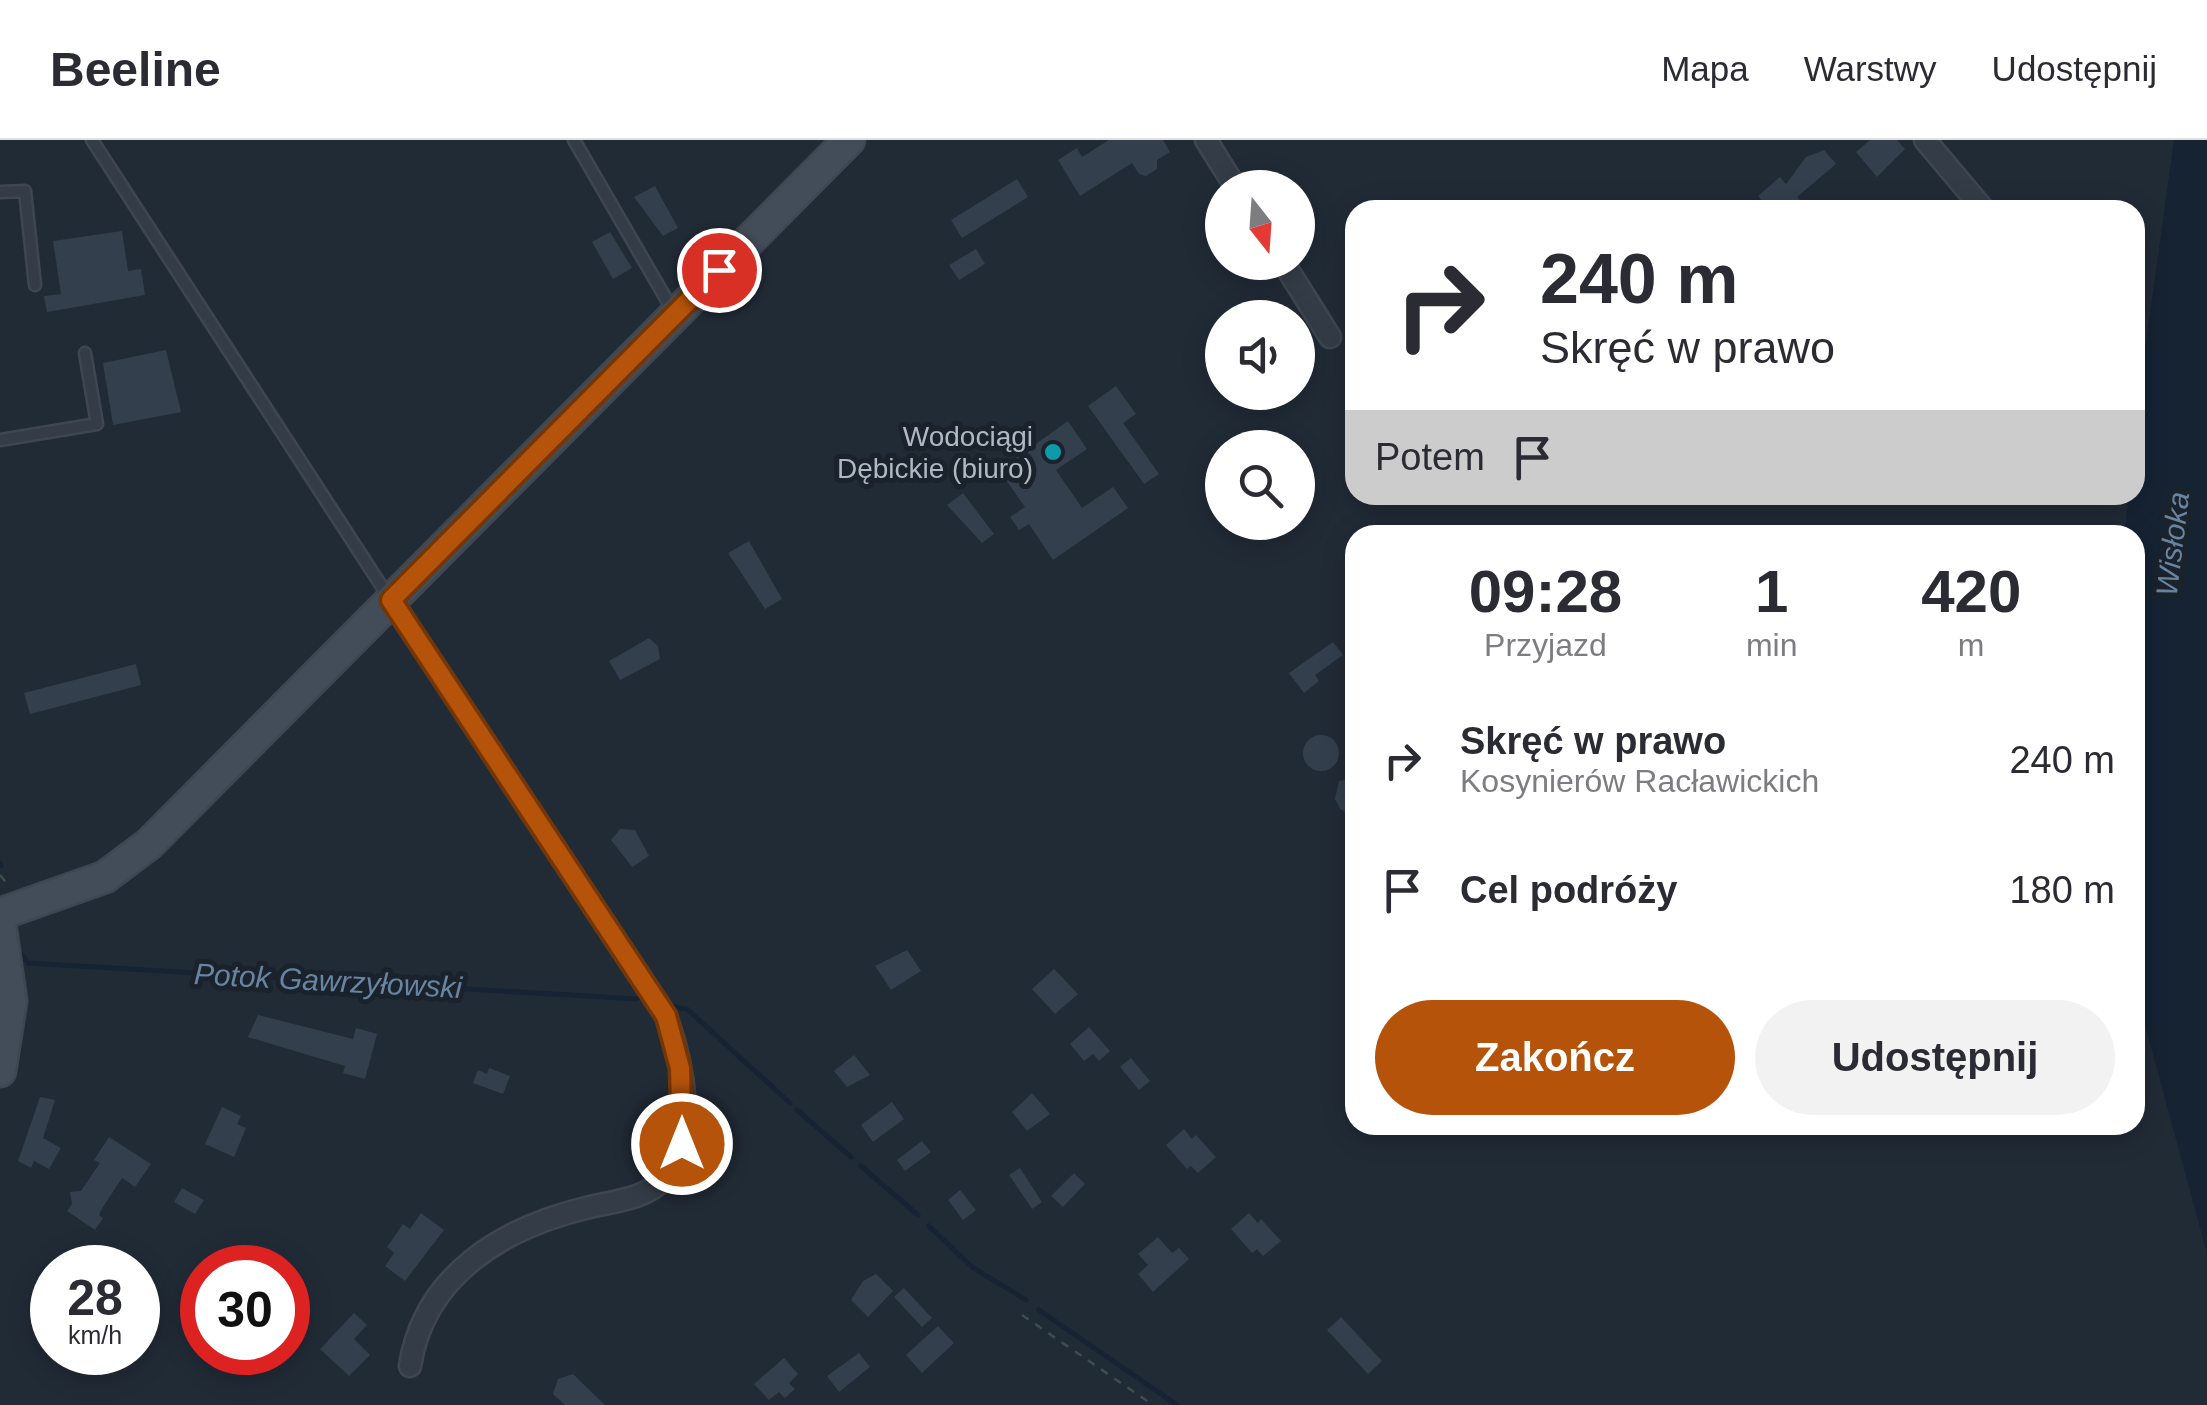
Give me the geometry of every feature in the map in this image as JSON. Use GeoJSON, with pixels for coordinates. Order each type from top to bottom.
{"type":"FeatureCollection","features":[{"type":"Feature","properties":{"kind":"street"},"geometry":{"type":"LineString","coordinates":[[0,914],[77,890],[127,862],[848,140]]}},
{"type":"Feature","properties":{"kind":"street"},"geometry":{"type":"LineString","coordinates":[[1206,140],[1225,170]]}},
{"type":"Feature","properties":{"kind":"street"},"geometry":{"type":"LineString","coordinates":[[1925,140],[1976,200]]}},
{"type":"Feature","properties":{"kind":"street"},"geometry":{"type":"LineString","coordinates":[[1294,280],[1330,337]]}},
{"type":"Feature","properties":{"kind":"street"},"geometry":{"type":"LineString","coordinates":[[391,600],[666,1016],[680,1068],[683,1122],[682,1144],[664,1179],[627,1200],[573,1211],[517,1231],[476,1256],[438,1293],[419,1328],[410,1366]]}},
{"type":"Feature","properties":{"kind":"street"},"geometry":{"type":"LineString","coordinates":[[0,924],[11,1001],[0,1071]]}},
{"type":"Feature","properties":{"kind":"lane"},"geometry":{"type":"LineString","coordinates":[[92,140],[391,600]]}},
{"type":"Feature","properties":{"kind":"lane"},"geometry":{"type":"LineString","coordinates":[[574,140],[675,314]]}},
{"type":"Feature","properties":{"kind":"lane"},"geometry":{"type":"LineString","coordinates":[[0,192],[25,191],[35,285]]}},
{"type":"Feature","properties":{"kind":"lane"},"geometry":{"type":"LineString","coordinates":[[0,440],[98,424],[84,353]]}},
{"type":"Feature","properties":{"kind":"path"},"geometry":{"type":"LineString","coordinates":[[1022,1315],[1153,1405]]}},
{"type":"Feature","properties":{"kind":"water","name":"Wisłoka"},"geometry":{"type":"Polygon","coordinates":[[[2174,140],[2207,140],[2207,1254],[2145,1025],[2145,525],[2126,525],[2127,505],[2145,505],[2145,350],[2174,140]]]}},
{"type":"Feature","properties":{"kind":"building"},"geometry":{"type":"Polygon","coordinates":[[[1109,140],[1163,140],[1170,152],[1157,160],[1157,169],[1146,176],[1139,174],[1132,163],[1080,196],[1058,160],[1077,148],[1082,157],[1109,140]]]}},
{"type":"Feature","properties":{"kind":"building"},"geometry":{"type":"Polygon","coordinates":[[[1870,140],[1897,140],[1905,149],[1877,177],[1856,152],[1870,140]]]}},
{"type":"Feature","properties":{"kind":"building"},"geometry":{"type":"Polygon","coordinates":[[[1824,150],[1836,164],[1797,197],[1800,200],[1761,200],[1758,196],[1780,177],[1786,184],[1806,157],[1824,150]]]}},
{"type":"Feature","properties":{"kind":"building"},"geometry":{"type":"Polygon","coordinates":[[[1017,179],[1028,197],[962,238],[951,220],[1017,179]]]}},
{"type":"Feature","properties":{"kind":"building"},"geometry":{"type":"Polygon","coordinates":[[[655,186],[678,228],[663,236],[634,197],[655,186]]]}},
{"type":"Feature","properties":{"kind":"building"},"geometry":{"type":"Polygon","coordinates":[[[122,231],[128,271],[141,269],[145,295],[47,312],[44,296],[61,294],[53,241],[122,231]]]}},
{"type":"Feature","properties":{"kind":"building"},"geometry":{"type":"Polygon","coordinates":[[[610,232],[632,268],[613,279],[592,242],[610,232]]]}},
{"type":"Feature","properties":{"kind":"building"},"geometry":{"type":"Polygon","coordinates":[[[976,249],[985,264],[959,280],[949,265],[976,249]]]}},
{"type":"Feature","properties":{"kind":"building"},"geometry":{"type":"Polygon","coordinates":[[[166,350],[181,412],[113,425],[103,363],[166,350]]]}},
{"type":"Feature","properties":{"kind":"building"},"geometry":{"type":"Polygon","coordinates":[[[1116,386],[1136,414],[1123,423],[1159,474],[1144,484],[1088,406],[1116,386]]]}},
{"type":"Feature","properties":{"kind":"building"},"geometry":{"type":"Polygon","coordinates":[[[1068,421],[1087,449],[1056,470],[1082,508],[1113,487],[1128,508],[1053,560],[1029,524],[1019,530],[1010,517],[1025,507],[999,470],[1068,421]]]}},
{"type":"Feature","properties":{"kind":"building"},"geometry":{"type":"Polygon","coordinates":[[[963,493],[994,534],[982,543],[947,505],[963,493]]]}},
{"type":"Feature","properties":{"kind":"building"},"geometry":{"type":"Polygon","coordinates":[[[749,541],[782,599],[765,609],[728,553],[749,541]]]}},
{"type":"Feature","properties":{"kind":"building"},"geometry":{"type":"Polygon","coordinates":[[[649,638],[658,646],[660,659],[620,680],[609,661],[649,638]]]}},
{"type":"Feature","properties":{"kind":"building"},"geometry":{"type":"Polygon","coordinates":[[[1333,642],[1343,655],[1315,675],[1319,681],[1304,693],[1289,673],[1333,642]]]}},
{"type":"Feature","properties":{"kind":"building"},"geometry":{"type":"Polygon","coordinates":[[[136,664],[141,685],[30,714],[24,693],[136,664]]]}},
{"type":"Feature","properties":{"kind":"building"},"geometry":{"type":"Polygon","coordinates":[[[1321,735],[1334,740],[1339,753],[1334,766],[1321,771],[1308,766],[1303,753],[1308,740],[1321,735]]]}},
{"type":"Feature","properties":{"kind":"building"},"geometry":{"type":"Polygon","coordinates":[[[1345,780],[1345,812],[1335,799],[1339,781],[1345,780]]]}},
{"type":"Feature","properties":{"kind":"building"},"geometry":{"type":"Polygon","coordinates":[[[620,829],[635,830],[649,856],[632,867],[611,840],[620,829]]]}},
{"type":"Feature","properties":{"kind":"building"},"geometry":{"type":"Polygon","coordinates":[[[907,950],[921,971],[891,990],[875,966],[907,950]]]}},
{"type":"Feature","properties":{"kind":"building"},"geometry":{"type":"Polygon","coordinates":[[[1054,969],[1078,994],[1055,1014],[1032,989],[1054,969]]]}},
{"type":"Feature","properties":{"kind":"building"},"geometry":{"type":"Polygon","coordinates":[[[258,1015],[353,1039],[356,1028],[377,1034],[365,1079],[343,1073],[345,1066],[248,1037],[258,1015]]]}},
{"type":"Feature","properties":{"kind":"building"},"geometry":{"type":"Polygon","coordinates":[[[1089,1027],[1110,1051],[1099,1061],[1093,1054],[1084,1061],[1070,1044],[1089,1027]]]}},
{"type":"Feature","properties":{"kind":"building"},"geometry":{"type":"Polygon","coordinates":[[[854,1055],[870,1075],[847,1087],[834,1071],[854,1055]]]}},
{"type":"Feature","properties":{"kind":"building"},"geometry":{"type":"Polygon","coordinates":[[[1131,1058],[1150,1081],[1139,1090],[1120,1067],[1131,1058]]]}},
{"type":"Feature","properties":{"kind":"building"},"geometry":{"type":"Polygon","coordinates":[[[489,1068],[510,1076],[503,1094],[473,1083],[478,1070],[487,1074],[489,1068]]]}},
{"type":"Feature","properties":{"kind":"building"},"geometry":{"type":"Polygon","coordinates":[[[1032,1093],[1050,1114],[1027,1131],[1012,1112],[1032,1093]]]}},
{"type":"Feature","properties":{"kind":"building"},"geometry":{"type":"Polygon","coordinates":[[[40,1097],[55,1100],[43,1138],[61,1148],[49,1169],[34,1161],[31,1168],[18,1161],[40,1097]]]}},
{"type":"Feature","properties":{"kind":"building"},"geometry":{"type":"Polygon","coordinates":[[[892,1102],[904,1119],[873,1142],[861,1125],[892,1102]]]}},
{"type":"Feature","properties":{"kind":"building"},"geometry":{"type":"Polygon","coordinates":[[[222,1107],[241,1116],[237,1124],[246,1128],[234,1157],[205,1144],[222,1107]]]}},
{"type":"Feature","properties":{"kind":"building"},"geometry":{"type":"Polygon","coordinates":[[[1184,1129],[1192,1139],[1196,1135],[1216,1157],[1198,1173],[1191,1166],[1187,1169],[1166,1145],[1184,1129]]]}},
{"type":"Feature","properties":{"kind":"building"},"geometry":{"type":"Polygon","coordinates":[[[109,1137],[151,1164],[135,1187],[122,1178],[103,1207],[99,1215],[103,1218],[95,1230],[67,1211],[72,1204],[70,1192],[81,1191],[100,1163],[94,1160],[109,1137]]]}},
{"type":"Feature","properties":{"kind":"building"},"geometry":{"type":"Polygon","coordinates":[[[922,1141],[931,1152],[905,1171],[897,1160],[922,1141]]]}},
{"type":"Feature","properties":{"kind":"building"},"geometry":{"type":"Polygon","coordinates":[[[1020,1168],[1042,1202],[1032,1209],[1009,1175],[1020,1168]]]}},
{"type":"Feature","properties":{"kind":"building"},"geometry":{"type":"Polygon","coordinates":[[[1074,1173],[1085,1184],[1063,1207],[1051,1196],[1074,1173]]]}},
{"type":"Feature","properties":{"kind":"building"},"geometry":{"type":"Polygon","coordinates":[[[182,1188],[204,1200],[195,1214],[174,1202],[182,1188]]]}},
{"type":"Feature","properties":{"kind":"building"},"geometry":{"type":"Polygon","coordinates":[[[960,1190],[976,1210],[963,1220],[948,1200],[960,1190]]]}},
{"type":"Feature","properties":{"kind":"building"},"geometry":{"type":"Polygon","coordinates":[[[421,1213],[444,1230],[405,1281],[385,1266],[394,1253],[387,1247],[403,1224],[410,1229],[421,1213]]]}},
{"type":"Feature","properties":{"kind":"building"},"geometry":{"type":"Polygon","coordinates":[[[1249,1213],[1258,1223],[1261,1219],[1281,1241],[1263,1256],[1257,1249],[1252,1253],[1231,1229],[1249,1213]]]}},
{"type":"Feature","properties":{"kind":"building"},"geometry":{"type":"Polygon","coordinates":[[[1158,1237],[1172,1253],[1179,1248],[1189,1259],[1153,1292],[1138,1274],[1148,1265],[1138,1254],[1158,1237]]]}},
{"type":"Feature","properties":{"kind":"building"},"geometry":{"type":"Polygon","coordinates":[[[876,1274],[893,1291],[868,1317],[851,1300],[863,1281],[876,1274]]]}},
{"type":"Feature","properties":{"kind":"building"},"geometry":{"type":"Polygon","coordinates":[[[904,1288],[932,1318],[922,1327],[894,1297],[904,1288]]]}},
{"type":"Feature","properties":{"kind":"building"},"geometry":{"type":"Polygon","coordinates":[[[354,1313],[367,1325],[354,1339],[370,1355],[349,1376],[320,1349],[354,1313]]]}},
{"type":"Feature","properties":{"kind":"building"},"geometry":{"type":"Polygon","coordinates":[[[1341,1317],[1382,1361],[1368,1374],[1327,1330],[1341,1317]]]}},
{"type":"Feature","properties":{"kind":"building"},"geometry":{"type":"Polygon","coordinates":[[[938,1326],[954,1343],[922,1373],[906,1355],[938,1326]]]}},
{"type":"Feature","properties":{"kind":"building"},"geometry":{"type":"Polygon","coordinates":[[[859,1353],[870,1367],[839,1392],[827,1376],[859,1353]]]}},
{"type":"Feature","properties":{"kind":"building"},"geometry":{"type":"Polygon","coordinates":[[[784,1358],[798,1374],[789,1383],[795,1389],[785,1398],[779,1392],[769,1400],[754,1384],[784,1358]]]}},
{"type":"Feature","properties":{"kind":"building"},"geometry":{"type":"Polygon","coordinates":[[[573,1374],[605,1405],[565,1405],[553,1394],[558,1379],[573,1374]]]}},
{"type":"Feature","properties":{"kind":"waterway","name":"Potok Gawrzyłowski"},"geometry":{"type":"LineString","coordinates":[[22,955],[28,963],[637,999]]}},
{"type":"Feature","properties":{"kind":"waterway","name":"Potok Gawrzyłowski"},"geometry":{"type":"LineString","coordinates":[[674,1007],[687,1009],[790,1103]]}},
{"type":"Feature","properties":{"kind":"waterway","name":"Potok Gawrzyłowski"},"geometry":{"type":"LineString","coordinates":[[797,1110],[851,1157]]}},
{"type":"Feature","properties":{"kind":"waterway","name":"Potok Gawrzyłowski"},"geometry":{"type":"LineString","coordinates":[[861,1166],[918,1215]]}},
{"type":"Feature","properties":{"kind":"waterway","name":"Potok Gawrzyłowski"},"geometry":{"type":"LineString","coordinates":[[929,1226],[972,1267],[1026,1300]]}},
{"type":"Feature","properties":{"kind":"waterway","name":"Potok Gawrzyłowski"},"geometry":{"type":"LineString","coordinates":[[1039,1310],[1177,1405]]}},
{"type":"Feature","properties":{"kind":"place","name":"Wodociągi Dębickie (biuro)"},"geometry":{"type":"Point","coordinates":[1053,452]}},
{"type":"Feature","properties":{"kind":"route"},"geometry":{"type":"LineString","coordinates":[[682,1144],[680,1068],[666,1016],[391,600],[719,270]]}}]}
